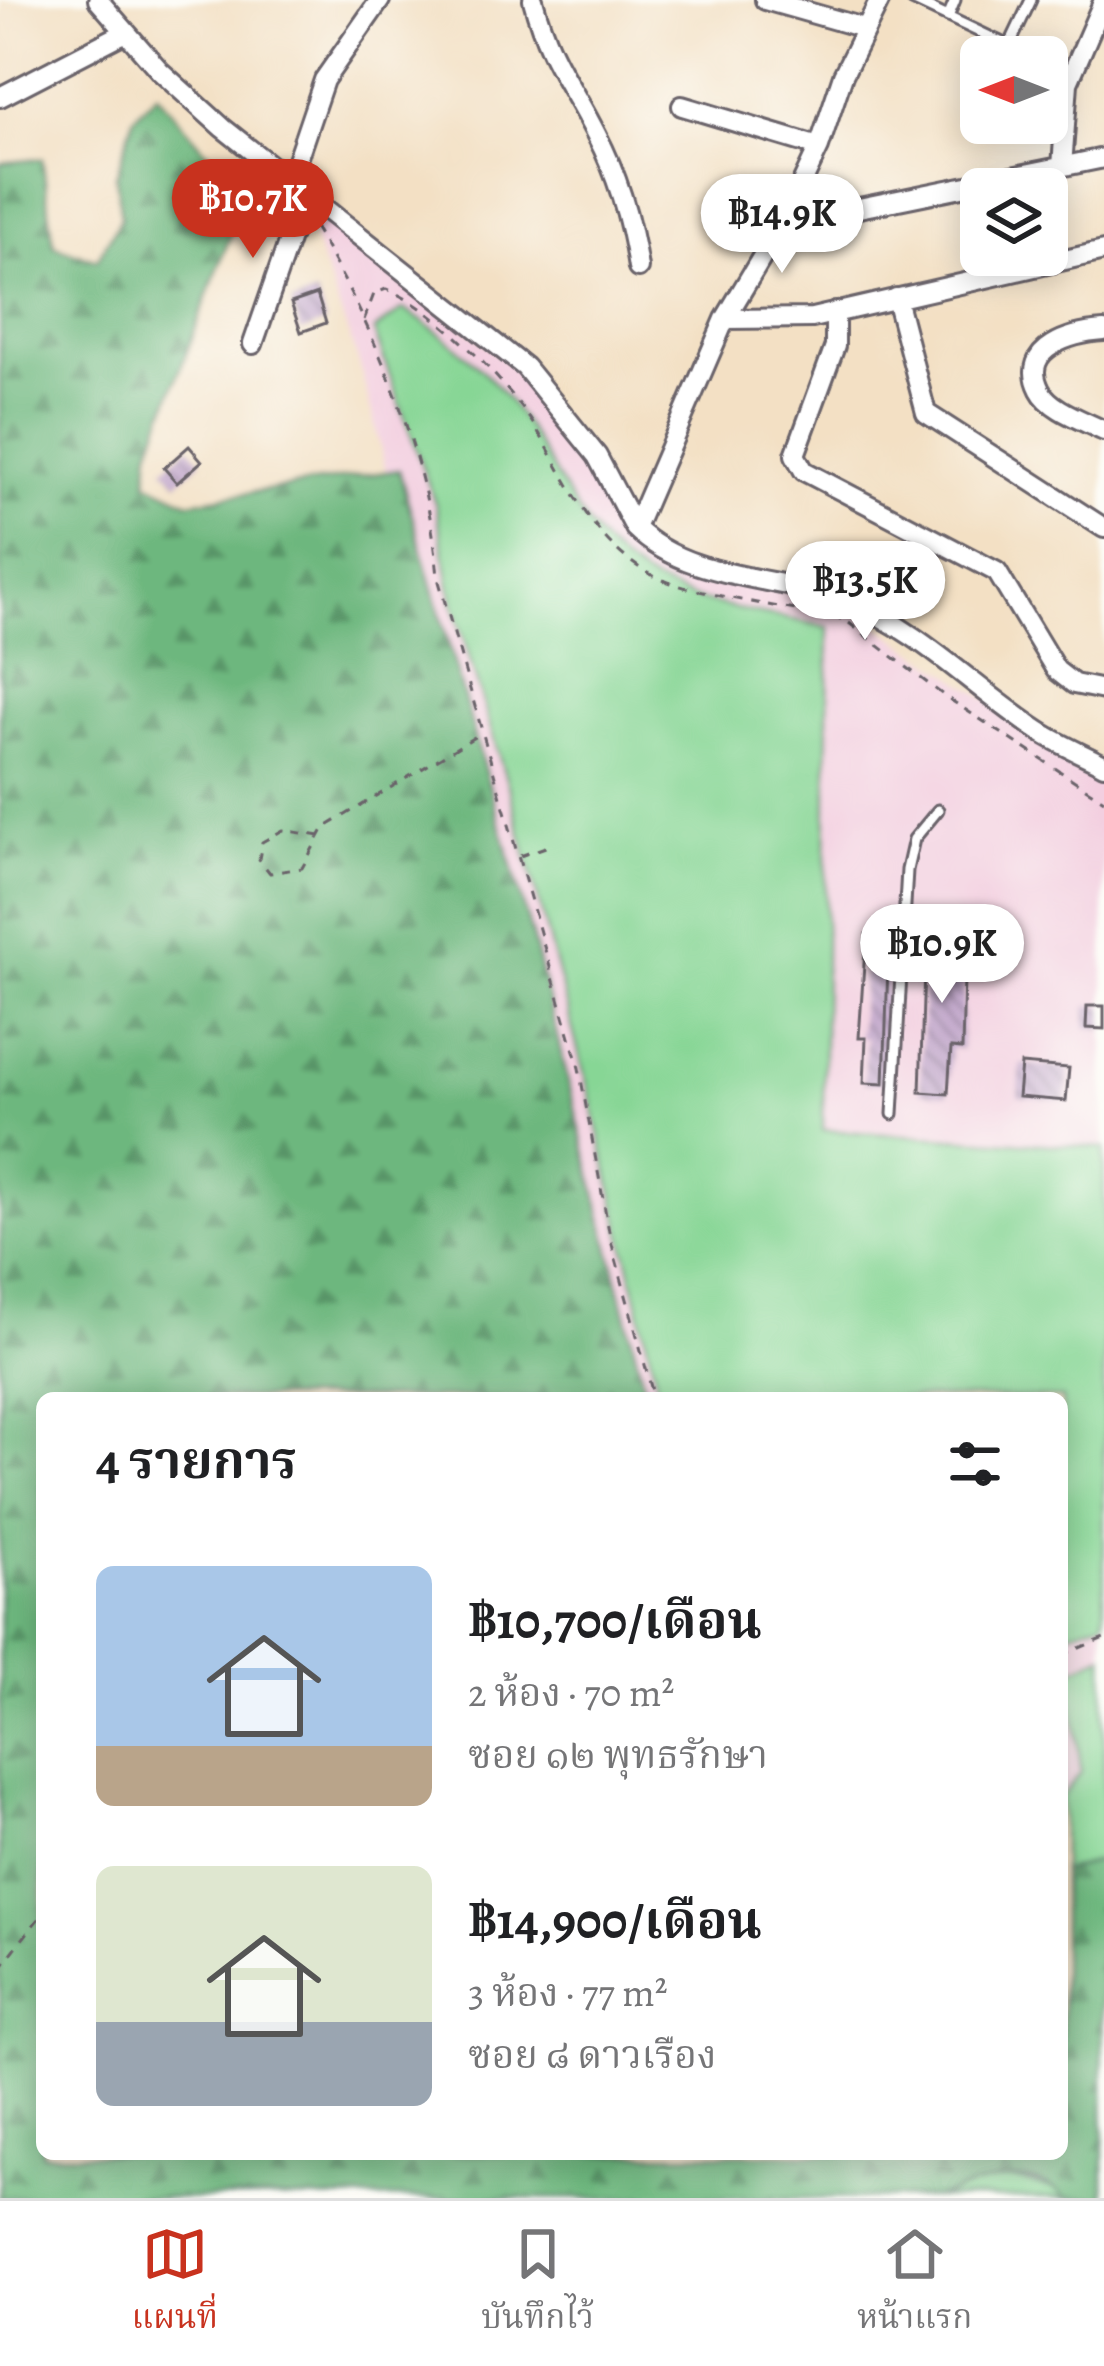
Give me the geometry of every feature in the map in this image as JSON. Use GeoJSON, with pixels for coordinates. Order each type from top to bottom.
{"type":"FeatureCollection","features":[{"type":"Feature","properties":{"kind":"street"},"geometry":{"type":"LineString","coordinates":[[98,0],[124,33],[304,196],[525,367],[597,456],[635,528],[666,553],[850,602],[940,656],[1040,732],[1104,765]]}},
{"type":"Feature","properties":{"kind":"street"},"geometry":{"type":"LineString","coordinates":[[289,183],[324,80],[380,0]]}},
{"type":"Feature","properties":{"kind":"street"},"geometry":{"type":"LineString","coordinates":[[533,0],[561,80],[595,132],[617,182],[638,268]]}},
{"type":"Feature","properties":{"kind":"street"},"geometry":{"type":"LineString","coordinates":[[764,0],[864,28]]}},
{"type":"Feature","properties":{"kind":"street"},"geometry":{"type":"LineString","coordinates":[[635,528],[725,319],[786,217],[819,147],[864,28],[880,0]]}},
{"type":"Feature","properties":{"kind":"street"},"geometry":{"type":"LineString","coordinates":[[1062,167],[1068,83],[1104,0]]}},
{"type":"Feature","properties":{"kind":"street"},"geometry":{"type":"LineString","coordinates":[[0,97],[124,33]]}},
{"type":"Feature","properties":{"kind":"street"},"geometry":{"type":"LineString","coordinates":[[682,106],[819,147]]}},
{"type":"Feature","properties":{"kind":"street"},"geometry":{"type":"LineString","coordinates":[[786,217],[859,208],[1104,158]]}},
{"type":"Feature","properties":{"kind":"street"},"geometry":{"type":"LineString","coordinates":[[253,344],[304,196]]}},
{"type":"Feature","properties":{"kind":"street"},"geometry":{"type":"LineString","coordinates":[[725,319],[766,322],[835,312],[1104,251]]}},
{"type":"Feature","properties":{"kind":"street"},"geometry":{"type":"LineString","coordinates":[[896,298],[926,413],[1104,528]]}},
{"type":"Feature","properties":{"kind":"street"},"geometry":{"type":"LineString","coordinates":[[835,312],[835,346],[795,455],[804,471],[997,572],[1056,670],[1074,684],[1104,690]]}},
{"type":"Feature","properties":{"kind":"street"},"geometry":{"type":"LineString","coordinates":[[1104,331],[1052,343],[1041,353],[1036,371],[1040,390],[1052,403],[1104,431]]}},
{"type":"Feature","properties":{"kind":"lane"},"geometry":{"type":"LineString","coordinates":[[912,0],[1009,46],[1031,0]]}},
{"type":"Feature","properties":{"kind":"lane"},"geometry":{"type":"LineString","coordinates":[[948,17],[956,0]]}},
{"type":"Feature","properties":{"kind":"lane"},"geometry":{"type":"LineString","coordinates":[[892,1114],[907,870],[914,839],[938,810]]}},
{"type":"Feature","properties":{"kind":"path"},"geometry":{"type":"LineString","coordinates":[[304,196],[312,224],[364,322],[407,434],[435,534],[438,578],[579,1068],[610,1237],[652,1392]]}},
{"type":"Feature","properties":{"kind":"path"},"geometry":{"type":"LineString","coordinates":[[320,836],[283,830],[262,842],[259,859],[270,873],[302,868],[320,836],[324,828],[483,732]]}},
{"type":"Feature","properties":{"kind":"path"},"geometry":{"type":"LineString","coordinates":[[520,856],[551,845]]}},
{"type":"Feature","properties":{"kind":"path"},"geometry":{"type":"LineString","coordinates":[[1068,1652],[1104,1638]]}},
{"type":"Feature","properties":{"kind":"path"},"geometry":{"type":"LineString","coordinates":[[0,1968],[36,1922]]}},
{"type":"Feature","properties":{"kind":"shaded area"},"geometry":{"type":"Polygon","coordinates":[[[302,207],[385,262],[522,375],[629,542],[681,572],[838,600],[1104,777],[1104,2198],[814,2198],[1028,2160],[1068,2160],[1068,1392],[614,1392],[360,366],[302,207]]]}},
{"type":"Feature","properties":{"kind":"green space"},"geometry":{"type":"Polygon","coordinates":[[[157,94],[245,196],[150,450],[147,482],[189,502],[399,470],[532,936],[646,1392],[36,1392],[36,2160],[1068,2160],[1068,1869],[1100,1860],[1104,2198],[1066,2198],[1052,2187],[1020,2178],[986,2182],[936,2198],[0,2198],[0,163],[42,159],[54,246],[97,260],[121,218],[116,177],[134,117],[157,94]]]}},
{"type":"Feature","properties":{"kind":"green space"},"geometry":{"type":"Polygon","coordinates":[[[403,309],[481,369],[532,435],[583,518],[614,555],[634,570],[703,601],[829,627],[823,1130],[1104,1148],[1104,1621],[1068,1632],[1068,1392],[659,1392],[592,1103],[509,789],[453,604],[436,506],[374,331],[403,309]]]}},
{"type":"Feature","properties":{"kind":"green space"},"geometry":{"type":"Polygon","coordinates":[[[1104,1655],[1104,1869],[1100,1860],[1068,1869],[1068,1789],[1081,1772],[1069,1671],[1104,1655]]]}},
{"type":"Feature","properties":{"kind":"green space"},"geometry":{"type":"Polygon","coordinates":[[[1001,2176],[1057,2189],[1066,2198],[936,2198],[1001,2176]]]}},
{"type":"Feature","properties":{"kind":"building"},"geometry":{"type":"Polygon","coordinates":[[[317,294],[326,323],[301,332],[291,303],[317,294]]]}},
{"type":"Feature","properties":{"kind":"building"},"geometry":{"type":"Polygon","coordinates":[[[189,446],[202,461],[177,483],[164,468],[189,446]]]}},
{"type":"Feature","properties":{"kind":"building"},"geometry":{"type":"Polygon","coordinates":[[[939,923],[964,923],[965,940],[962,1049],[951,1048],[948,1094],[920,1092],[925,938],[938,939],[939,923]]]}},
{"type":"Feature","properties":{"kind":"building"},"geometry":{"type":"Polygon","coordinates":[[[866,934],[889,935],[884,1084],[864,1083],[866,1038],[859,1038],[866,934]]]}},
{"type":"Feature","properties":{"kind":"building"},"geometry":{"type":"Polygon","coordinates":[[[1087,1006],[1104,1006],[1104,1029],[1086,1028],[1087,1006]]]}},
{"type":"Feature","properties":{"kind":"building"},"geometry":{"type":"Polygon","coordinates":[[[1021,1064],[1069,1068],[1066,1101],[1018,1097],[1021,1064]]]}}]}
